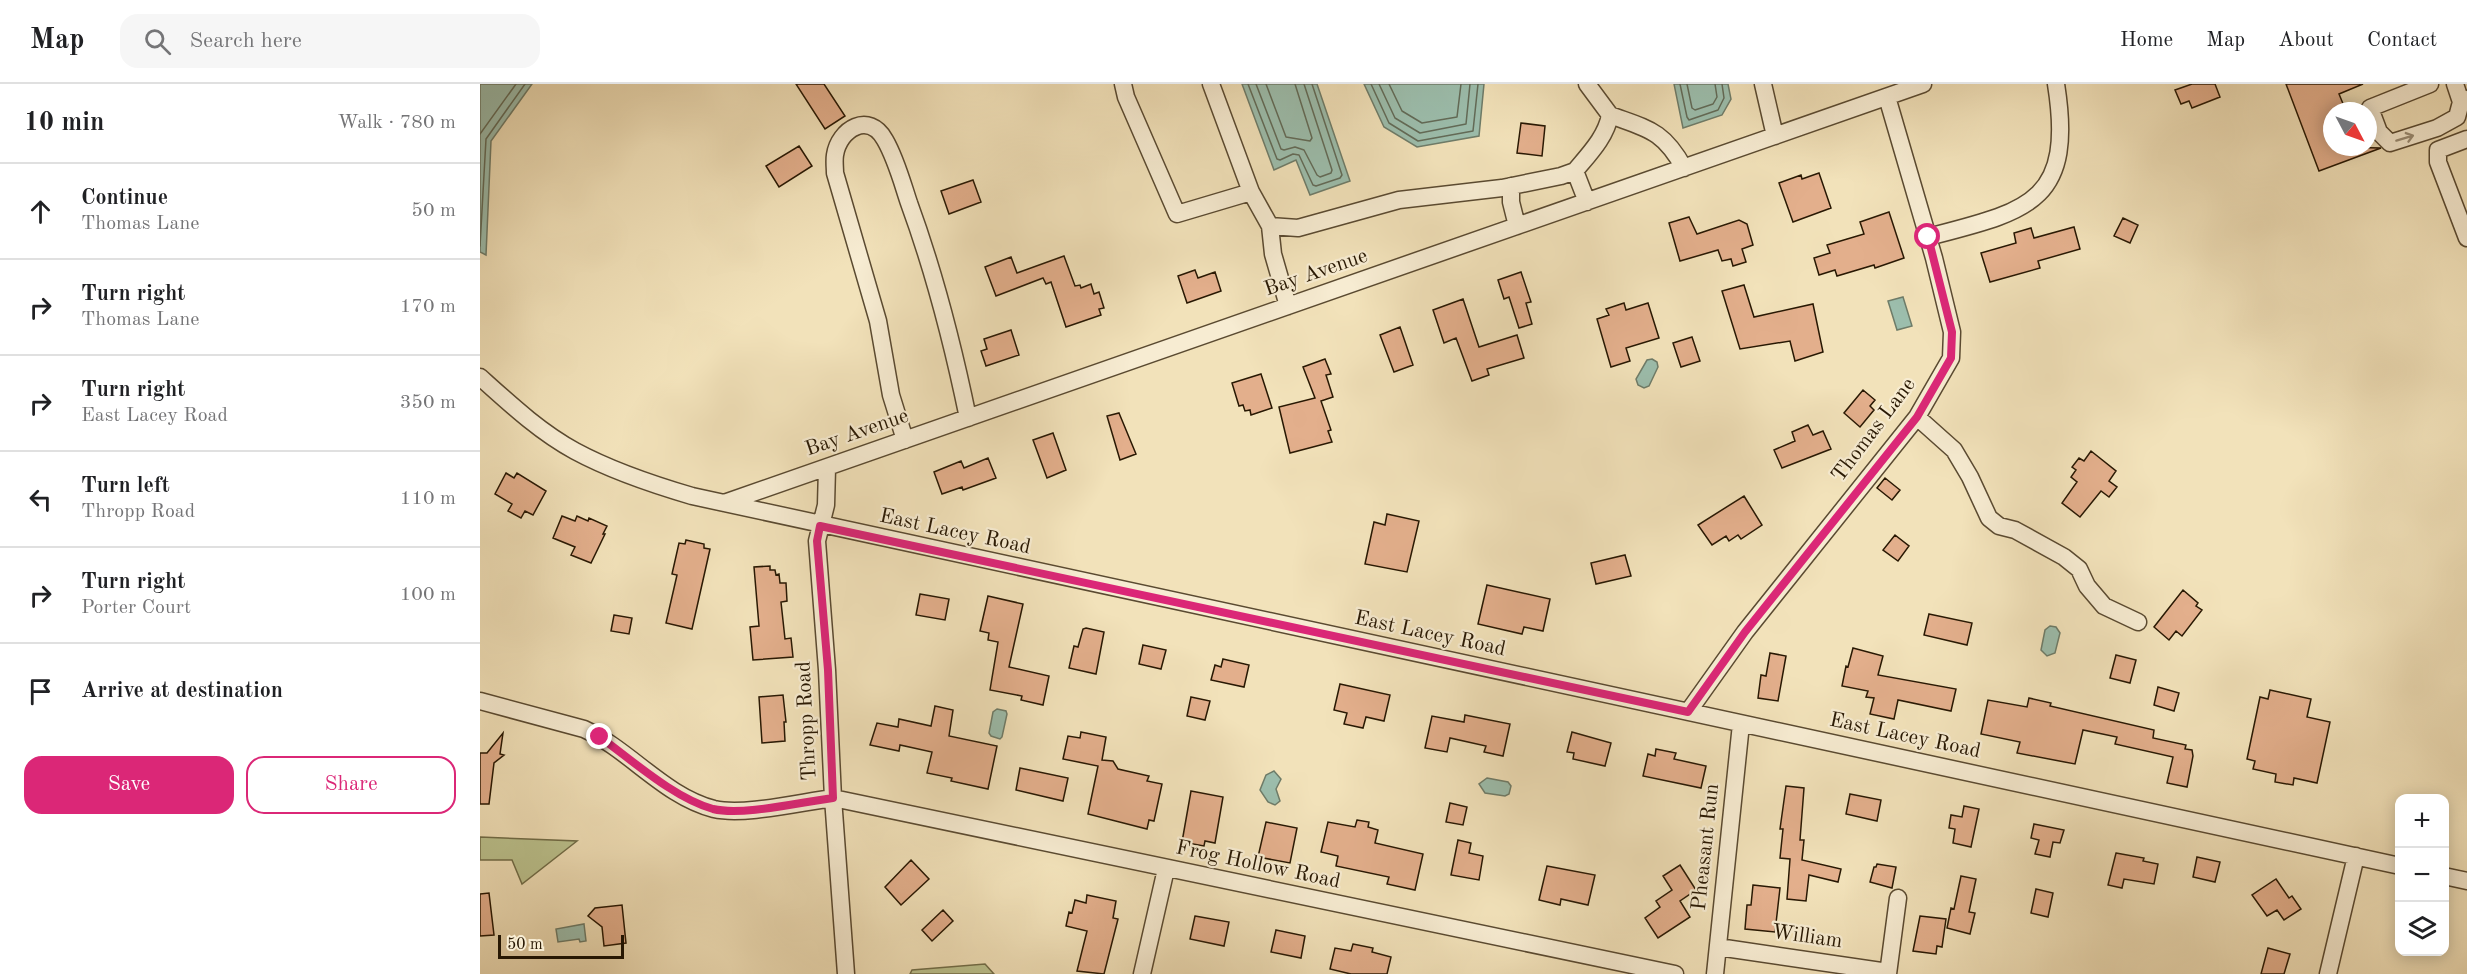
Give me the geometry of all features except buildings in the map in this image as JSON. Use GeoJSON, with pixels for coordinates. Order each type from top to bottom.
{"type":"FeatureCollection","features":[{"type":"Feature","properties":{"kind":"street"},"geometry":{"type":"LineString","coordinates":[[1123,84],[1126,97],[1177,214],[1251,192]]}},
{"type":"Feature","properties":{"kind":"street"},"geometry":{"type":"LineString","coordinates":[[1211,84],[1251,192],[1270,226],[1273,254],[1288,306]]}},
{"type":"Feature","properties":{"kind":"street"},"geometry":{"type":"LineString","coordinates":[[1587,84],[1610,115],[1656,132],[1673,149],[1684,168]]}},
{"type":"Feature","properties":{"kind":"street"},"geometry":{"type":"LineString","coordinates":[[1763,84],[1775,136]]}},
{"type":"Feature","properties":{"kind":"street","name":"Bay Avenue"},"geometry":{"type":"LineString","coordinates":[[723,504],[1923,84]]}},
{"type":"Feature","properties":{"kind":"street"},"geometry":{"type":"LineString","coordinates":[[1928,237],[1997,219],[2036,198],[2049,183],[2061,145],[2056,84]]}},
{"type":"Feature","properties":{"kind":"street"},"geometry":{"type":"LineString","coordinates":[[2430,84],[2370,108],[2379,132],[2390,143],[2437,128],[2457,117],[2464,100],[2454,84]]}},
{"type":"Feature","properties":{"kind":"street","name":"Thomas Lane"},"geometry":{"type":"LineString","coordinates":[[1688,712],[1745,632],[1917,417],[1951,358],[1952,332],[1928,237],[1887,97]]}},
{"type":"Feature","properties":{"kind":"street"},"geometry":{"type":"LineString","coordinates":[[1270,226],[1298,228],[1399,200],[1511,186],[1561,176],[1575,171],[1608,126],[1610,115]]}},
{"type":"Feature","properties":{"kind":"street"},"geometry":{"type":"LineString","coordinates":[[905,440],[891,395],[878,321],[835,173],[835,154],[845,134],[851,128],[863,124],[875,127],[884,138],[893,156],[931,262],[956,356],[968,418]]}},
{"type":"Feature","properties":{"kind":"street"},"geometry":{"type":"LineString","coordinates":[[2467,139],[2438,150],[2438,162],[2467,238]]}},
{"type":"Feature","properties":{"kind":"street"},"geometry":{"type":"LineString","coordinates":[[1575,171],[1587,202]]}},
{"type":"Feature","properties":{"kind":"street"},"geometry":{"type":"LineString","coordinates":[[1511,186],[1513,214],[1517,226]]}},
{"type":"Feature","properties":{"kind":"street","name":"East Lacey Road"},"geometry":{"type":"LineString","coordinates":[[480,377],[528,419],[574,451],[619,473],[723,504],[2395,865]]}},
{"type":"Feature","properties":{"kind":"street"},"geometry":{"type":"LineString","coordinates":[[1917,417],[1954,450],[1970,477],[1989,518],[1999,526],[2015,530],[2064,557],[2079,569],[2087,586],[2104,606],[2138,621]]}},
{"type":"Feature","properties":{"kind":"street","name":"Thropp Road"},"geometry":{"type":"LineString","coordinates":[[827,468],[826,505],[817,541],[828,670],[833,798],[846,974]]}},
{"type":"Feature","properties":{"kind":"street","name":"Frog Hollow Road"},"geometry":{"type":"LineString","coordinates":[[480,701],[584,729],[600,737],[674,790],[696,803],[715,809],[736,811],[833,798],[1675,974]]}},
{"type":"Feature","properties":{"kind":"street","name":"Pheasant Run"},"geometry":{"type":"LineString","coordinates":[[1714,974],[1741,724]]}},
{"type":"Feature","properties":{"kind":"street"},"geometry":{"type":"LineString","coordinates":[[2328,974],[2356,856]]}},
{"type":"Feature","properties":{"kind":"street"},"geometry":{"type":"LineString","coordinates":[[1142,974],[1166,869]]}},
{"type":"Feature","properties":{"kind":"street"},"geometry":{"type":"LineString","coordinates":[[2449,877],[2467,881]]}},
{"type":"Feature","properties":{"kind":"street"},"geometry":{"type":"LineString","coordinates":[[1888,973],[1898,898]]}},
{"type":"Feature","properties":{"kind":"street","name":"William"},"geometry":{"type":"LineString","coordinates":[[1718,947],[1888,973]]}},
{"type":"Feature","properties":{"kind":"green space"},"geometry":{"type":"Polygon","coordinates":[[[480,837],[577,841],[522,884],[512,860],[480,860],[480,837]]]}},
{"type":"Feature","properties":{"kind":"green space"},"geometry":{"type":"Polygon","coordinates":[[[985,964],[994,974],[910,974],[912,970],[985,964]]]}},
{"type":"Feature","properties":{"kind":"water"},"geometry":{"type":"Polygon","coordinates":[[[480,84],[532,84],[491,141],[486,255],[480,252],[480,84]]]}},
{"type":"Feature","properties":{"kind":"water"},"geometry":{"type":"Polygon","coordinates":[[[1242,84],[1317,84],[1350,181],[1310,195],[1296,160],[1274,170],[1242,84]]]}},
{"type":"Feature","properties":{"kind":"water"},"geometry":{"type":"Polygon","coordinates":[[[1364,84],[1484,84],[1479,136],[1417,147],[1384,127],[1364,84]]]}},
{"type":"Feature","properties":{"kind":"water"},"geometry":{"type":"Polygon","coordinates":[[[1674,84],[1728,84],[1731,99],[1722,115],[1683,128],[1674,84]]]}},
{"type":"Feature","properties":{"kind":"water"},"geometry":{"type":"Polygon","coordinates":[[[1903,297],[1912,326],[1897,330],[1888,301],[1903,297]]]}},
{"type":"Feature","properties":{"kind":"water"},"geometry":{"type":"Polygon","coordinates":[[[1652,359],[1657,362],[1658,367],[1649,386],[1644,388],[1638,385],[1636,379],[1647,360],[1652,359]]]}},
{"type":"Feature","properties":{"kind":"water"},"geometry":{"type":"Polygon","coordinates":[[[2050,626],[2056,627],[2060,633],[2055,653],[2047,656],[2041,650],[2045,630],[2050,626]]]}},
{"type":"Feature","properties":{"kind":"water"},"geometry":{"type":"Polygon","coordinates":[[[997,709],[1006,711],[1007,714],[1000,739],[989,733],[993,712],[997,709]]]}},
{"type":"Feature","properties":{"kind":"water"},"geometry":{"type":"Polygon","coordinates":[[[1274,771],[1281,779],[1276,789],[1280,801],[1275,805],[1268,802],[1260,790],[1266,775],[1274,771]]]}},
{"type":"Feature","properties":{"kind":"water"},"geometry":{"type":"Polygon","coordinates":[[[1487,778],[1508,782],[1511,786],[1509,794],[1505,796],[1485,793],[1479,784],[1487,778]]]}},
{"type":"Feature","properties":{"kind":"water"},"geometry":{"type":"Polygon","coordinates":[[[584,924],[586,941],[580,942],[579,939],[558,942],[556,929],[584,924]]]}},
{"type":"Feature","properties":{"kind":"route"},"geometry":{"type":"LineString","coordinates":[[600,737],[674,790],[696,803],[715,809],[736,811],[833,798],[828,670],[817,541],[820,526],[1688,712],[1745,632],[1917,417],[1951,358],[1952,332],[1928,237]]}}]}
